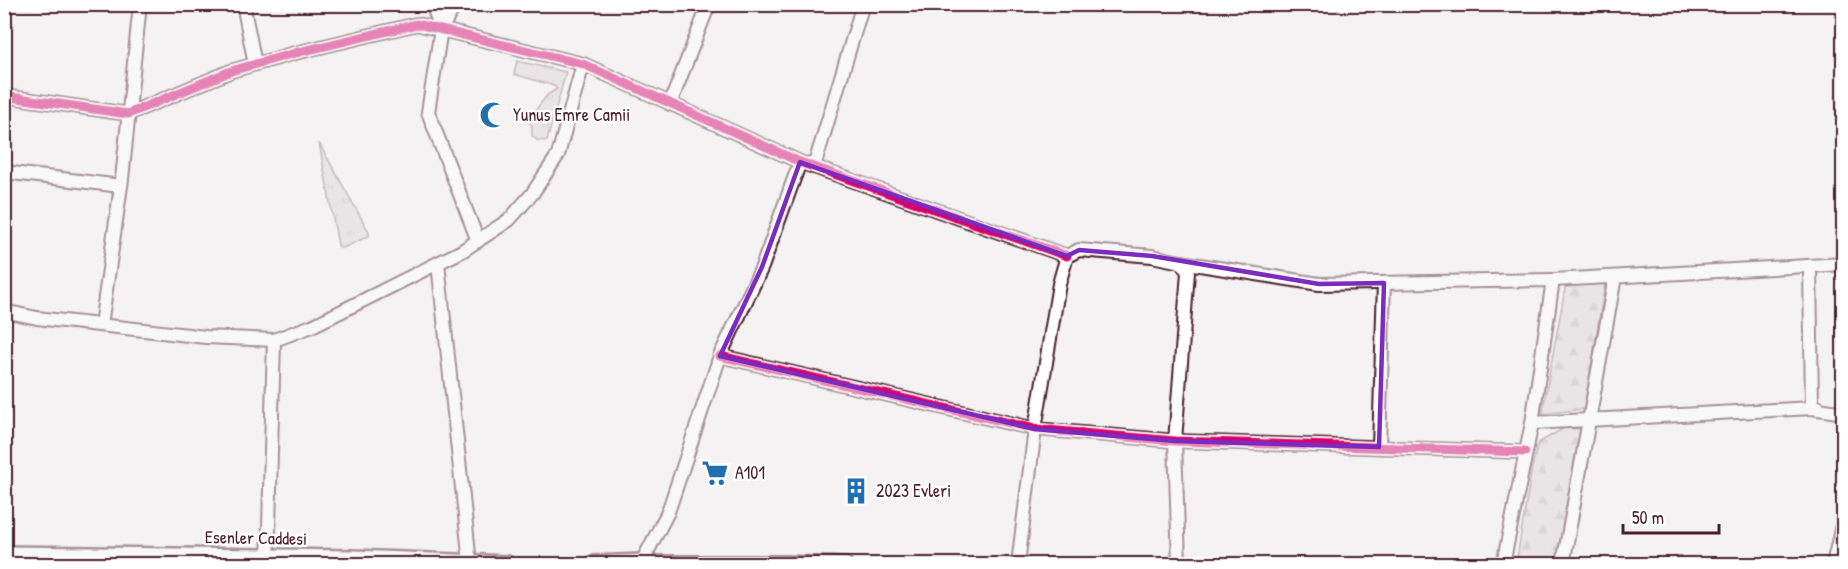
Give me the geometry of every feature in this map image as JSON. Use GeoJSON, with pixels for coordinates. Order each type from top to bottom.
{"type":"FeatureCollection","features":[{"type":"Feature","properties":{"kind":"street"},"geometry":{"type":"LineString","coordinates":[[101,325],[121,186],[140,4]]}},
{"type":"Feature","properties":{"kind":"street"},"geometry":{"type":"LineString","coordinates":[[243,4],[255,64]]}},
{"type":"Feature","properties":{"kind":"street"},"geometry":{"type":"LineString","coordinates":[[432,4],[441,28]]}},
{"type":"Feature","properties":{"kind":"street"},"geometry":{"type":"LineString","coordinates":[[456,4],[441,28],[428,112],[478,241]]}},
{"type":"Feature","properties":{"kind":"street"},"geometry":{"type":"LineString","coordinates":[[670,104],[709,4]]}},
{"type":"Feature","properties":{"kind":"street"},"geometry":{"type":"LineString","coordinates":[[814,167],[863,4]]}},
{"type":"Feature","properties":{"kind":"street"},"geometry":{"type":"LineString","coordinates":[[4,96],[128,114],[231,71],[295,52],[417,24],[583,63],[800,162],[1067,256],[1079,250],[1152,256],[1319,284],[1553,280],[1844,264]]}},
{"type":"Feature","properties":{"kind":"street"},"geometry":{"type":"LineString","coordinates":[[4,311],[36,318],[206,337],[274,340],[312,326],[438,263],[478,241],[509,220],[532,194],[558,155],[583,63]]}},
{"type":"Feature","properties":{"kind":"street"},"geometry":{"type":"LineString","coordinates":[[642,563],[668,512],[720,356],[762,267],[800,162]]}},
{"type":"Feature","properties":{"kind":"street"},"geometry":{"type":"LineString","coordinates":[[4,172],[121,186]]}},
{"type":"Feature","properties":{"kind":"street"},"geometry":{"type":"LineString","coordinates":[[1018,564],[1035,429],[1059,284],[1067,256]]}},
{"type":"Feature","properties":{"kind":"street"},"geometry":{"type":"LineString","coordinates":[[1179,564],[1175,441],[1188,272],[1181,262]]}},
{"type":"Feature","properties":{"kind":"street"},"geometry":{"type":"LineString","coordinates":[[438,263],[470,563]]}},
{"type":"Feature","properties":{"kind":"street"},"geometry":{"type":"LineString","coordinates":[[1810,266],[1812,408]]}},
{"type":"Feature","properties":{"kind":"street"},"geometry":{"type":"LineString","coordinates":[[1563,564],[1615,277]]}},
{"type":"Feature","properties":{"kind":"street"},"geometry":{"type":"LineString","coordinates":[[1503,564],[1532,423],[1553,280]]}},
{"type":"Feature","properties":{"kind":"street"},"geometry":{"type":"LineString","coordinates":[[1379,447],[1384,283]]}},
{"type":"Feature","properties":{"kind":"street"},"geometry":{"type":"LineString","coordinates":[[268,562],[274,340]]}},
{"type":"Feature","properties":{"kind":"street"},"geometry":{"type":"LineString","coordinates":[[720,356],[1035,429],[1175,441],[1525,452]]}},
{"type":"Feature","properties":{"kind":"street"},"geometry":{"type":"LineString","coordinates":[[1532,423],[1844,405]]}},
{"type":"Feature","properties":{"kind":"street"},"geometry":{"type":"LineString","coordinates":[[1812,408],[1844,412]]}},
{"type":"Feature","properties":{"kind":"street"},"geometry":{"type":"LineString","coordinates":[[1833,564],[1844,517]]}},
{"type":"Feature","properties":{"kind":"street","name":"Esenler Caddesi"},"geometry":{"type":"LineString","coordinates":[[4,554],[268,562],[353,558],[507,564]]}},
{"type":"Feature","properties":{"kind":"street"},"geometry":{"type":"LineString","coordinates":[[592,564],[786,562],[846,564]]}},
{"type":"Feature","properties":{"kind":"highlighted area"},"geometry":{"type":"Polygon","coordinates":[[[800,162],[1067,256],[1079,250],[1152,256],[1319,284],[1384,283],[1379,447],[1175,441],[1035,429],[720,356],[762,267],[800,162]]]}},
{"type":"Feature","properties":{"kind":"green space"},"geometry":{"type":"Polygon","coordinates":[[[517,61],[566,72],[547,141],[537,140],[532,136],[532,126],[528,120],[547,95],[557,89],[554,86],[514,74],[517,61]]]}},
{"type":"Feature","properties":{"kind":"green space"},"geometry":{"type":"Polygon","coordinates":[[[319,143],[369,232],[369,236],[343,248],[338,245],[319,143]]]}},
{"type":"Feature","properties":{"kind":"green space"},"geometry":{"type":"Polygon","coordinates":[[[1566,283],[1605,283],[1584,409],[1542,414],[1566,283]]]}},
{"type":"Feature","properties":{"kind":"green space"},"geometry":{"type":"Polygon","coordinates":[[[1564,428],[1580,429],[1556,564],[1516,564],[1538,443],[1564,428]]]}},
{"type":"Feature","properties":{"kind":"cycle path"},"geometry":{"type":"LineString","coordinates":[[4,96],[128,114],[231,71],[417,24],[583,64],[800,162],[1067,256]]}},
{"type":"Feature","properties":{"kind":"cycle path"},"geometry":{"type":"LineString","coordinates":[[720,356],[1035,429],[1175,441],[1525,452]]}},
{"type":"Feature","properties":{"kind":"place","name":"Yunus Emre Camii"},"geometry":{"type":"Point","coordinates":[493,115]}},
{"type":"Feature","properties":{"kind":"place","name":"A101"},"geometry":{"type":"Point","coordinates":[715,473]}},
{"type":"Feature","properties":{"kind":"place","name":"2023 Evleri"},"geometry":{"type":"Point","coordinates":[856,491]}}]}
